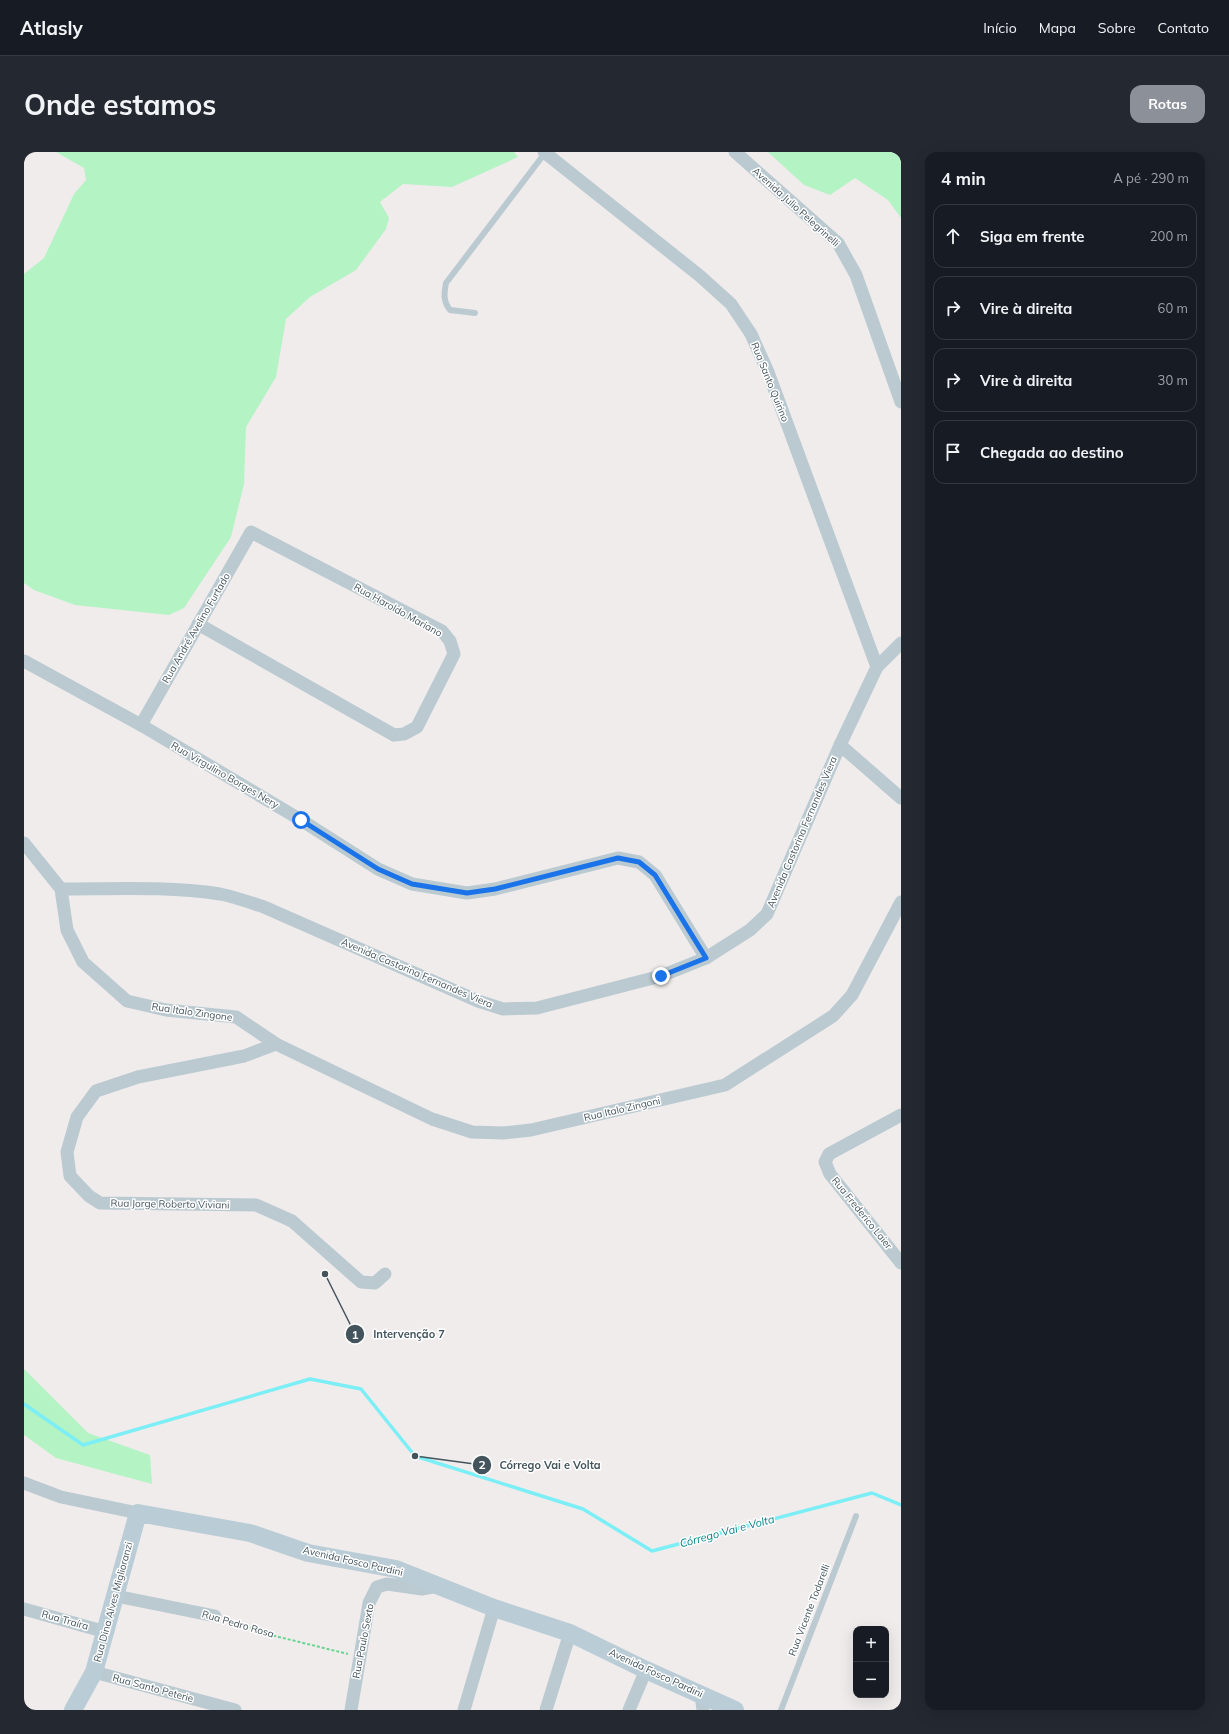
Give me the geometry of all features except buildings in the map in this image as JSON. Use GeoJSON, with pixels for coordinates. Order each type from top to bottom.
{"type":"FeatureCollection","features":[{"type":"Feature","properties":{"kind":"street","name":"Rua Santo Quirino"},"geometry":{"type":"LineString","coordinates":[[545,152],[700,276],[731,304],[751,334],[768,372],[877,668]]}},
{"type":"Feature","properties":{"kind":"street","name":"Avenida Julio Pelegrinelli"},"geometry":{"type":"LineString","coordinates":[[735,152],[838,243],[856,275],[901,402]]}},
{"type":"Feature","properties":{"kind":"street","name":"Rua Haroldo Mariano"},"geometry":{"type":"LineString","coordinates":[[198,624],[394,735],[404,734],[417,727],[454,654],[450,641],[442,631],[251,532]]}},
{"type":"Feature","properties":{"kind":"street","name":"Rua André Avelino Furtado"},"geometry":{"type":"LineString","coordinates":[[141,725],[251,532]]}},
{"type":"Feature","properties":{"kind":"street"},"geometry":{"type":"LineString","coordinates":[[901,643],[877,668],[840,745],[901,798]]}},
{"type":"Feature","properties":{"kind":"street","name":"Rua Virgulino Borges Nery"},"geometry":{"type":"LineString","coordinates":[[24,661],[141,725],[301,820],[378,869],[412,884],[467,893],[495,889],[618,858],[639,862],[655,875],[706,958]]}},
{"type":"Feature","properties":{"kind":"street","name":"Avenida Castorina Fernandes Viera"},"geometry":{"type":"LineString","coordinates":[[61,888],[168,890],[220,894],[264,907],[478,1001],[503,1009],[544,1006],[661,976],[706,958],[750,930],[767,914],[840,745]]}},
{"type":"Feature","properties":{"kind":"street"},"geometry":{"type":"LineString","coordinates":[[24,843],[61,888]]}},
{"type":"Feature","properties":{"kind":"street","name":"Rua Italo Zingone"},"geometry":{"type":"LineString","coordinates":[[61,888],[67,930],[83,962],[127,1001],[166,1010],[236,1017],[276,1044]]}},
{"type":"Feature","properties":{"kind":"street","name":"Rua Italo Zingoni"},"geometry":{"type":"LineString","coordinates":[[276,1044],[432,1119],[472,1132],[503,1133],[531,1130],[725,1085],[833,1016],[852,995],[901,902]]}},
{"type":"Feature","properties":{"kind":"street","name":"Rua Jorge Roberto Viviani"},"geometry":{"type":"LineString","coordinates":[[276,1044],[244,1056],[138,1077],[96,1091],[78,1117],[67,1152],[70,1176],[89,1196],[100,1203],[256,1205],[292,1221],[361,1282],[376,1283],[385,1274]]}},
{"type":"Feature","properties":{"kind":"street","name":"Rua Frederico Laier"},"geometry":{"type":"LineString","coordinates":[[901,1115],[829,1154],[825,1162],[830,1174],[901,1263]]}},
{"type":"Feature","properties":{"kind":"street","name":"Avenida Fosco Pardini"},"geometry":{"type":"LineString","coordinates":[[24,1483],[61,1497],[138,1513],[250,1533],[308,1553],[396,1569],[494,1608],[570,1633],[646,1670],[702,1702],[735,1710]]}},
{"type":"Feature","properties":{"kind":"street","name":"Rua Dina Alves Miglioranzi"},"geometry":{"type":"LineString","coordinates":[[73,1710],[94,1672],[138,1513]]}},
{"type":"Feature","properties":{"kind":"street","name":"Rua Paulo Sexto"},"geometry":{"type":"LineString","coordinates":[[351,1710],[369,1603],[377,1587],[387,1584],[422,1589],[438,1586]]}},
{"type":"Feature","properties":{"kind":"street","name":"Rua Pedro Rosa"},"geometry":{"type":"LineString","coordinates":[[116,1596],[215,1616]]}},
{"type":"Feature","properties":{"kind":"street"},"geometry":{"type":"LineString","coordinates":[[464,1710],[494,1608]]}},
{"type":"Feature","properties":{"kind":"street","name":"Rua Traíra"},"geometry":{"type":"LineString","coordinates":[[24,1609],[106,1632]]}},
{"type":"Feature","properties":{"kind":"street"},"geometry":{"type":"LineString","coordinates":[[546,1710],[570,1633]]}},
{"type":"Feature","properties":{"kind":"street"},"geometry":{"type":"LineString","coordinates":[[629,1710],[646,1670]]}},
{"type":"Feature","properties":{"kind":"street","name":"Rua Santo Peterie"},"geometry":{"type":"LineString","coordinates":[[94,1672],[235,1710]]}},
{"type":"Feature","properties":{"kind":"lane"},"geometry":{"type":"LineString","coordinates":[[475,313],[450,310],[445,303],[444,294],[446,283],[545,152]]}},
{"type":"Feature","properties":{"kind":"lane","name":"Rua Vicente Todarelli"},"geometry":{"type":"LineString","coordinates":[[781,1710],[856,1516]]}},
{"type":"Feature","properties":{"kind":"path","name":"Rua Pedro Rosa"},"geometry":{"type":"LineString","coordinates":[[215,1616],[271,1635],[359,1657]]}},
{"type":"Feature","properties":{"kind":"green space"},"geometry":{"type":"Polygon","coordinates":[[[56,152],[514,152],[518,157],[452,187],[403,184],[380,202],[389,218],[386,229],[356,270],[310,297],[286,319],[276,377],[246,427],[244,484],[231,537],[184,608],[169,615],[75,605],[34,590],[24,583],[24,274],[44,258],[74,194],[86,180],[84,168],[56,152]]]}},
{"type":"Feature","properties":{"kind":"green space"},"geometry":{"type":"Polygon","coordinates":[[[768,152],[901,152],[901,218],[888,200],[855,178],[830,195],[804,185],[768,152]]]}},
{"type":"Feature","properties":{"kind":"green space"},"geometry":{"type":"Polygon","coordinates":[[[24,1369],[88,1433],[150,1455],[152,1484],[56,1458],[24,1435],[24,1369]]]}},
{"type":"Feature","properties":{"kind":"waterway","name":"Córrego Vai e Volta"},"geometry":{"type":"LineString","coordinates":[[24,1404],[83,1445],[310,1379],[361,1389],[415,1456],[583,1509],[652,1551],[872,1493],[901,1505]]}},
{"type":"Feature","properties":{"kind":"place","name":"Intervenção 7"},"geometry":{"type":"Point","coordinates":[325,1274]}},
{"type":"Feature","properties":{"kind":"place","name":"Córrego Vai e Volta"},"geometry":{"type":"Point","coordinates":[415,1456]}},
{"type":"Feature","properties":{"kind":"route"},"geometry":{"type":"LineString","coordinates":[[301,820],[378,869],[412,884],[467,893],[495,889],[618,858],[639,862],[655,875],[706,958],[661,976]]}}]}
